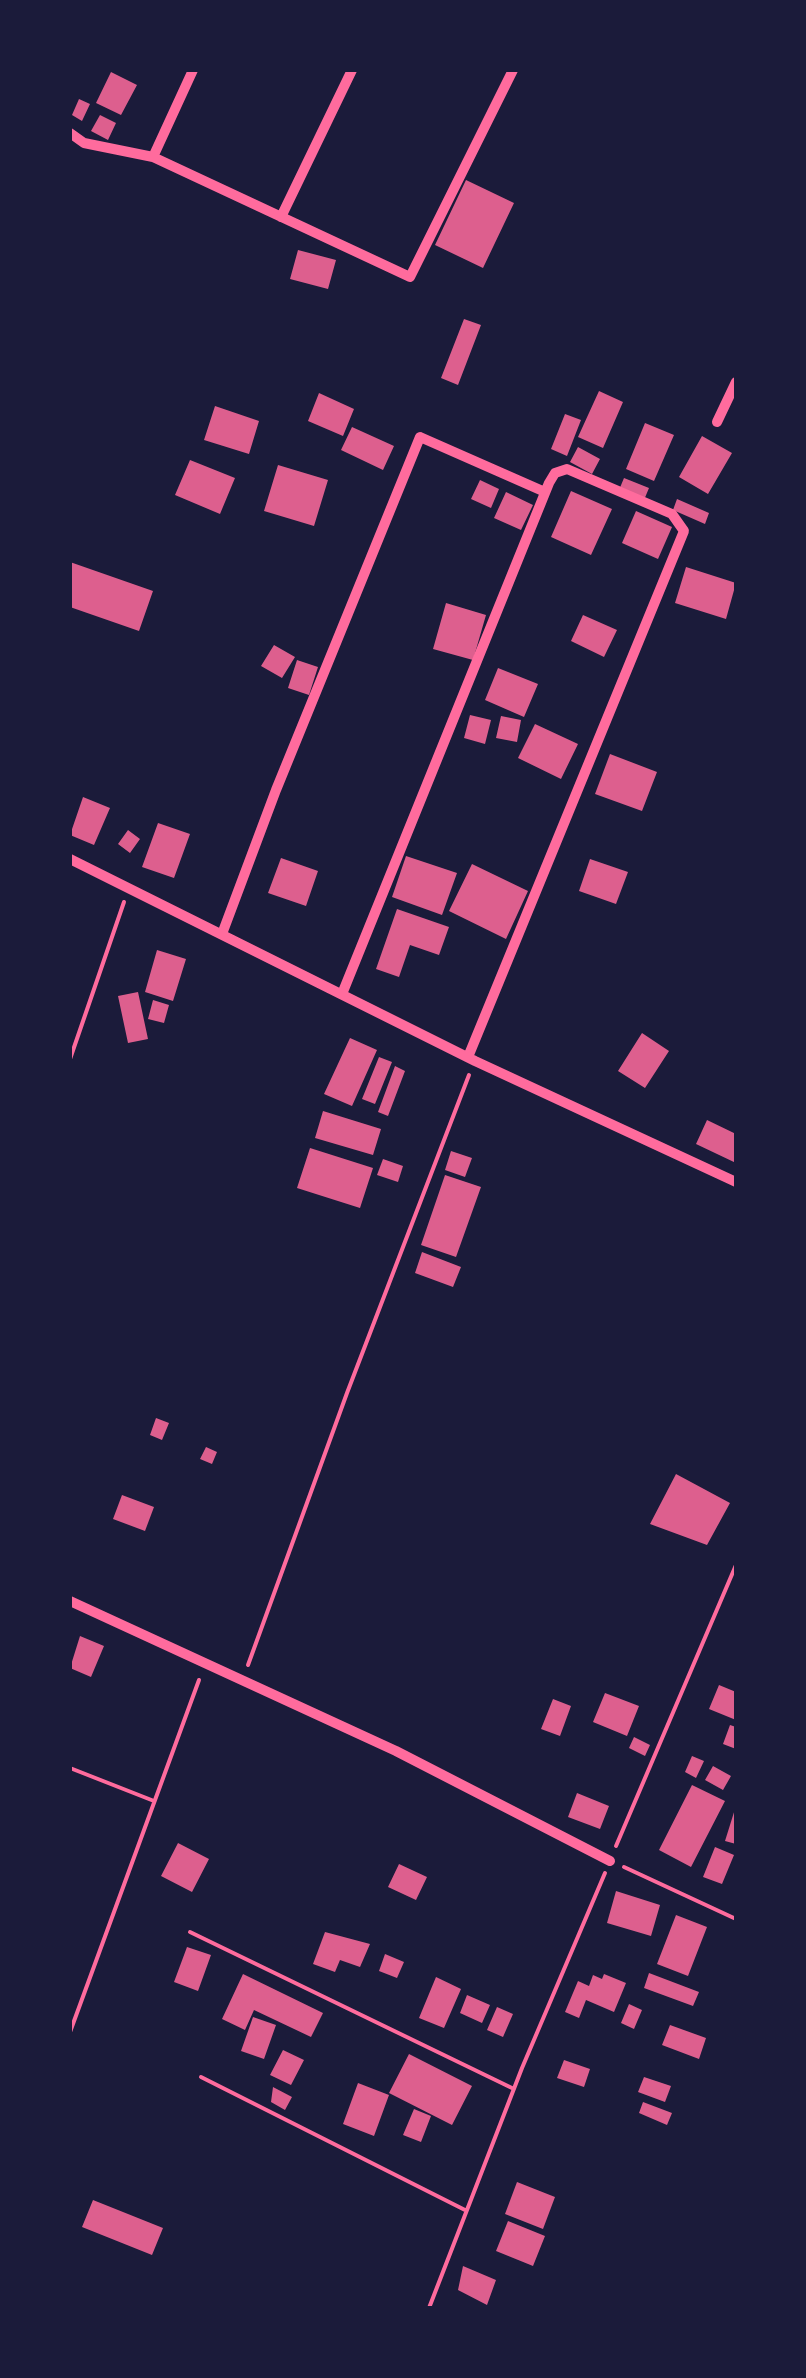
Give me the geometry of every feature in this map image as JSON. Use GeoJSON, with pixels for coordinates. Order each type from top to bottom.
{"type":"FeatureCollection","features":[{"type":"Feature","properties":{"kind":"street"},"geometry":{"type":"LineString","coordinates":[[153,157],[194,70]]}},
{"type":"Feature","properties":{"kind":"street"},"geometry":{"type":"LineString","coordinates":[[281,217],[352,70]]}},
{"type":"Feature","properties":{"kind":"street"},"geometry":{"type":"LineString","coordinates":[[70,133],[84,143],[153,157],[410,277],[513,70]]}},
{"type":"Feature","properties":{"kind":"street"},"geometry":{"type":"LineString","coordinates":[[716,422],[736,382]]}},
{"type":"Feature","properties":{"kind":"street"},"geometry":{"type":"LineString","coordinates":[[222,934],[276,790],[420,438],[545,492]]}},
{"type":"Feature","properties":{"kind":"street"},"geometry":{"type":"LineString","coordinates":[[342,994],[555,473],[567,469],[672,514],[684,531],[472,1059]]}},
{"type":"Feature","properties":{"kind":"street"},"geometry":{"type":"LineString","coordinates":[[70,859],[472,1059],[736,1182]]}},
{"type":"Feature","properties":{"kind":"street"},"geometry":{"type":"LineString","coordinates":[[70,1601],[396,1751],[610,1861]]}},
{"type":"Feature","properties":{"kind":"path"},"geometry":{"type":"LineString","coordinates":[[70,1058],[129,888]]}},
{"type":"Feature","properties":{"kind":"path"},"geometry":{"type":"LineString","coordinates":[[243,1679],[472,1059]]}},
{"type":"Feature","properties":{"kind":"path"},"geometry":{"type":"LineString","coordinates":[[429,2308],[514,2089],[736,1565]]}},
{"type":"Feature","properties":{"kind":"path"},"geometry":{"type":"LineString","coordinates":[[70,2032],[206,1662]]}},
{"type":"Feature","properties":{"kind":"path"},"geometry":{"type":"LineString","coordinates":[[70,1768],[154,1801]]}},
{"type":"Feature","properties":{"kind":"path"},"geometry":{"type":"LineString","coordinates":[[610,1861],[736,1919]]}},
{"type":"Feature","properties":{"kind":"path"},"geometry":{"type":"LineString","coordinates":[[190,1932],[514,2089]]}},
{"type":"Feature","properties":{"kind":"path"},"geometry":{"type":"LineString","coordinates":[[202,2077],[467,2210]]}},
{"type":"Feature","properties":{"kind":"building"},"geometry":{"type":"Polygon","coordinates":[[[111,72],[137,85],[121,115],[96,103],[111,72]]]}},
{"type":"Feature","properties":{"kind":"building"},"geometry":{"type":"Polygon","coordinates":[[[79,99],[90,104],[82,121],[72,115],[79,99]]]}},
{"type":"Feature","properties":{"kind":"building"},"geometry":{"type":"Polygon","coordinates":[[[100,115],[116,123],[108,140],[91,131],[100,115]]]}},
{"type":"Feature","properties":{"kind":"building"},"geometry":{"type":"Polygon","coordinates":[[[466,180],[514,203],[483,268],[435,245],[466,180]]]}},
{"type":"Feature","properties":{"kind":"building"},"geometry":{"type":"Polygon","coordinates":[[[298,250],[336,260],[328,289],[290,279],[298,250]]]}},
{"type":"Feature","properties":{"kind":"building"},"geometry":{"type":"Polygon","coordinates":[[[464,319],[481,325],[458,385],[441,378],[464,319]]]}},
{"type":"Feature","properties":{"kind":"building"},"geometry":{"type":"Polygon","coordinates":[[[599,391],[623,402],[603,448],[578,437],[599,391]]]}},
{"type":"Feature","properties":{"kind":"building"},"geometry":{"type":"Polygon","coordinates":[[[319,393],[354,409],[343,436],[308,421],[319,393]]]}},
{"type":"Feature","properties":{"kind":"building"},"geometry":{"type":"Polygon","coordinates":[[[215,406],[259,421],[249,454],[204,440],[215,406]]]}},
{"type":"Feature","properties":{"kind":"building"},"geometry":{"type":"Polygon","coordinates":[[[565,414],[581,420],[567,456],[551,449],[565,414]]]}},
{"type":"Feature","properties":{"kind":"building"},"geometry":{"type":"Polygon","coordinates":[[[645,423],[674,435],[654,481],[626,469],[645,423]]]}},
{"type":"Feature","properties":{"kind":"building"},"geometry":{"type":"Polygon","coordinates":[[[352,427],[394,446],[383,470],[341,450],[352,427]]]}},
{"type":"Feature","properties":{"kind":"building"},"geometry":{"type":"Polygon","coordinates":[[[702,436],[732,453],[708,494],[679,477],[702,436]]]}},
{"type":"Feature","properties":{"kind":"building"},"geometry":{"type":"Polygon","coordinates":[[[578,447],[600,459],[592,474],[570,462],[578,447]]]}},
{"type":"Feature","properties":{"kind":"building"},"geometry":{"type":"Polygon","coordinates":[[[190,460],[235,478],[220,514],[175,495],[190,460]]]}},
{"type":"Feature","properties":{"kind":"building"},"geometry":{"type":"Polygon","coordinates":[[[278,465],[328,480],[314,526],[264,511],[278,465]]]}},
{"type":"Feature","properties":{"kind":"building"},"geometry":{"type":"Polygon","coordinates":[[[624,478],[649,488],[644,500],[619,490],[624,478]]]}},
{"type":"Feature","properties":{"kind":"building"},"geometry":{"type":"Polygon","coordinates":[[[480,480],[499,489],[491,508],[471,499],[480,480]]]}},
{"type":"Feature","properties":{"kind":"building"},"geometry":{"type":"Polygon","coordinates":[[[571,491],[612,509],[591,555],[551,537],[571,491]]]}},
{"type":"Feature","properties":{"kind":"building"},"geometry":{"type":"Polygon","coordinates":[[[506,492],[533,505],[521,530],[494,518],[506,492]]]}},
{"type":"Feature","properties":{"kind":"building"},"geometry":{"type":"Polygon","coordinates":[[[677,499],[709,513],[705,524],[673,510],[677,499]]]}},
{"type":"Feature","properties":{"kind":"building"},"geometry":{"type":"Polygon","coordinates":[[[636,511],[672,527],[658,559],[622,543],[636,511]]]}},
{"type":"Feature","properties":{"kind":"building"},"geometry":{"type":"Polygon","coordinates":[[[70,562],[153,591],[139,631],[70,607],[70,562]]]}},
{"type":"Feature","properties":{"kind":"building"},"geometry":{"type":"Polygon","coordinates":[[[686,567],[736,583],[726,619],[675,603],[686,567]]]}},
{"type":"Feature","properties":{"kind":"building"},"geometry":{"type":"Polygon","coordinates":[[[446,603],[486,615],[473,660],[433,649],[446,603]]]}},
{"type":"Feature","properties":{"kind":"building"},"geometry":{"type":"Polygon","coordinates":[[[583,615],[617,630],[604,657],[571,641],[583,615]]]}},
{"type":"Feature","properties":{"kind":"building"},"geometry":{"type":"Polygon","coordinates":[[[274,645],[295,657],[282,678],[261,666],[274,645]]]}},
{"type":"Feature","properties":{"kind":"building"},"geometry":{"type":"Polygon","coordinates":[[[297,660],[318,667],[309,695],[288,688],[297,660]]]}},
{"type":"Feature","properties":{"kind":"building"},"geometry":{"type":"Polygon","coordinates":[[[498,668],[538,684],[524,717],[485,700],[498,668]]]}},
{"type":"Feature","properties":{"kind":"building"},"geometry":{"type":"Polygon","coordinates":[[[470,715],[491,720],[485,744],[464,738],[470,715]]]}},
{"type":"Feature","properties":{"kind":"building"},"geometry":{"type":"Polygon","coordinates":[[[501,716],[521,720],[517,742],[496,738],[501,716]]]}},
{"type":"Feature","properties":{"kind":"building"},"geometry":{"type":"Polygon","coordinates":[[[535,724],[578,744],[561,779],[518,758],[535,724]]]}},
{"type":"Feature","properties":{"kind":"building"},"geometry":{"type":"Polygon","coordinates":[[[610,754],[657,772],[642,811],[595,794],[610,754]]]}},
{"type":"Feature","properties":{"kind":"building"},"geometry":{"type":"Polygon","coordinates":[[[83,797],[110,808],[94,845],[70,835],[83,797]]]}},
{"type":"Feature","properties":{"kind":"building"},"geometry":{"type":"Polygon","coordinates":[[[158,823],[190,834],[174,878],[142,867],[158,823]]]}},
{"type":"Feature","properties":{"kind":"building"},"geometry":{"type":"Polygon","coordinates":[[[128,830],[140,839],[130,853],[118,844],[128,830]]]}},
{"type":"Feature","properties":{"kind":"building"},"geometry":{"type":"Polygon","coordinates":[[[406,856],[457,873],[442,915],[392,897],[406,856]]]}},
{"type":"Feature","properties":{"kind":"building"},"geometry":{"type":"Polygon","coordinates":[[[281,858],[318,871],[306,906],[268,893],[281,858]]]}},
{"type":"Feature","properties":{"kind":"building"},"geometry":{"type":"Polygon","coordinates":[[[590,859],[628,872],[616,904],[579,891],[590,859]]]}},
{"type":"Feature","properties":{"kind":"building"},"geometry":{"type":"Polygon","coordinates":[[[472,864],[528,891],[506,939],[449,911],[472,864]]]}},
{"type":"Feature","properties":{"kind":"building"},"geometry":{"type":"Polygon","coordinates":[[[397,909],[449,927],[439,955],[410,945],[399,977],[376,969],[397,909]]]}},
{"type":"Feature","properties":{"kind":"building"},"geometry":{"type":"Polygon","coordinates":[[[157,950],[186,959],[173,1001],[145,992],[157,950]]]}},
{"type":"Feature","properties":{"kind":"building"},"geometry":{"type":"Polygon","coordinates":[[[138,992],[148,1039],[128,1043],[118,996],[138,992]]]}},
{"type":"Feature","properties":{"kind":"building"},"geometry":{"type":"Polygon","coordinates":[[[153,1000],[169,1005],[164,1023],[148,1019],[153,1000]]]}},
{"type":"Feature","properties":{"kind":"building"},"geometry":{"type":"Polygon","coordinates":[[[642,1033],[669,1051],[645,1088],[618,1071],[642,1033]]]}},
{"type":"Feature","properties":{"kind":"building"},"geometry":{"type":"Polygon","coordinates":[[[350,1038],[377,1050],[352,1106],[324,1094],[350,1038]]]}},
{"type":"Feature","properties":{"kind":"building"},"geometry":{"type":"Polygon","coordinates":[[[379,1057],[392,1062],[375,1104],[362,1099],[379,1057]]]}},
{"type":"Feature","properties":{"kind":"building"},"geometry":{"type":"Polygon","coordinates":[[[395,1066],[405,1071],[388,1116],[378,1112],[395,1066]]]}},
{"type":"Feature","properties":{"kind":"building"},"geometry":{"type":"Polygon","coordinates":[[[323,1111],[381,1129],[373,1155],[315,1138],[323,1111]]]}},
{"type":"Feature","properties":{"kind":"building"},"geometry":{"type":"Polygon","coordinates":[[[707,1120],[736,1134],[736,1163],[696,1144],[707,1120]]]}},
{"type":"Feature","properties":{"kind":"building"},"geometry":{"type":"Polygon","coordinates":[[[310,1148],[373,1168],[360,1208],[297,1188],[310,1148]]]}},
{"type":"Feature","properties":{"kind":"building"},"geometry":{"type":"Polygon","coordinates":[[[451,1151],[472,1158],[465,1177],[445,1170],[451,1151]]]}},
{"type":"Feature","properties":{"kind":"building"},"geometry":{"type":"Polygon","coordinates":[[[383,1159],[403,1166],[398,1182],[377,1175],[383,1159]]]}},
{"type":"Feature","properties":{"kind":"building"},"geometry":{"type":"Polygon","coordinates":[[[445,1175],[481,1187],[456,1257],[421,1245],[445,1175]]]}},
{"type":"Feature","properties":{"kind":"building"},"geometry":{"type":"Polygon","coordinates":[[[422,1252],[461,1267],[453,1287],[415,1273],[422,1252]]]}},
{"type":"Feature","properties":{"kind":"building"},"geometry":{"type":"Polygon","coordinates":[[[156,1418],[169,1423],[162,1440],[150,1435],[156,1418]]]}},
{"type":"Feature","properties":{"kind":"building"},"geometry":{"type":"Polygon","coordinates":[[[206,1447],[217,1452],[212,1464],[200,1459],[206,1447]]]}},
{"type":"Feature","properties":{"kind":"building"},"geometry":{"type":"Polygon","coordinates":[[[676,1474],[730,1503],[707,1545],[650,1524],[676,1474]]]}},
{"type":"Feature","properties":{"kind":"building"},"geometry":{"type":"Polygon","coordinates":[[[122,1495],[154,1507],[145,1531],[113,1519],[122,1495]]]}},
{"type":"Feature","properties":{"kind":"building"},"geometry":{"type":"Polygon","coordinates":[[[80,1636],[104,1646],[91,1677],[70,1668],[80,1636]]]}},
{"type":"Feature","properties":{"kind":"building"},"geometry":{"type":"Polygon","coordinates":[[[719,1685],[736,1692],[736,1720],[709,1709],[719,1685]]]}},
{"type":"Feature","properties":{"kind":"building"},"geometry":{"type":"Polygon","coordinates":[[[605,1693],[639,1706],[627,1736],[593,1722],[605,1693]]]}},
{"type":"Feature","properties":{"kind":"building"},"geometry":{"type":"Polygon","coordinates":[[[553,1699],[571,1706],[560,1736],[541,1729],[553,1699]]]}},
{"type":"Feature","properties":{"kind":"building"},"geometry":{"type":"Polygon","coordinates":[[[730,1725],[736,1727],[736,1749],[723,1744],[730,1725]]]}},
{"type":"Feature","properties":{"kind":"building"},"geometry":{"type":"Polygon","coordinates":[[[634,1737],[650,1745],[645,1756],[629,1748],[634,1737]]]}},
{"type":"Feature","properties":{"kind":"building"},"geometry":{"type":"Polygon","coordinates":[[[692,1756],[704,1761],[696,1778],[685,1772],[692,1756]]]}},
{"type":"Feature","properties":{"kind":"building"},"geometry":{"type":"Polygon","coordinates":[[[713,1766],[731,1776],[723,1790],[705,1780],[713,1766]]]}},
{"type":"Feature","properties":{"kind":"building"},"geometry":{"type":"Polygon","coordinates":[[[692,1785],[725,1801],[691,1867],[659,1850],[692,1785]]]}},
{"type":"Feature","properties":{"kind":"building"},"geometry":{"type":"Polygon","coordinates":[[[577,1793],[609,1806],[600,1829],[568,1817],[577,1793]]]}},
{"type":"Feature","properties":{"kind":"building"},"geometry":{"type":"Polygon","coordinates":[[[736,1809],[736,1844],[725,1841],[736,1809]]]}},
{"type":"Feature","properties":{"kind":"building"},"geometry":{"type":"Polygon","coordinates":[[[178,1843],[209,1859],[192,1892],[161,1876],[178,1843]]]}},
{"type":"Feature","properties":{"kind":"building"},"geometry":{"type":"Polygon","coordinates":[[[715,1847],[734,1855],[722,1884],[703,1877],[715,1847]]]}},
{"type":"Feature","properties":{"kind":"building"},"geometry":{"type":"Polygon","coordinates":[[[399,1864],[427,1877],[416,1900],[388,1887],[399,1864]]]}},
{"type":"Feature","properties":{"kind":"building"},"geometry":{"type":"Polygon","coordinates":[[[616,1891],[660,1905],[651,1936],[607,1923],[616,1891]]]}},
{"type":"Feature","properties":{"kind":"building"},"geometry":{"type":"Polygon","coordinates":[[[676,1915],[707,1927],[688,1976],[657,1964],[676,1915]]]}},
{"type":"Feature","properties":{"kind":"building"},"geometry":{"type":"Polygon","coordinates":[[[325,1932],[370,1944],[360,1967],[340,1960],[335,1972],[313,1964],[325,1932]]]}},
{"type":"Feature","properties":{"kind":"building"},"geometry":{"type":"Polygon","coordinates":[[[187,1947],[211,1955],[198,1991],[174,1982],[187,1947]]]}},
{"type":"Feature","properties":{"kind":"building"},"geometry":{"type":"Polygon","coordinates":[[[385,1954],[404,1962],[397,1978],[379,1971],[385,1954]]]}},
{"type":"Feature","properties":{"kind":"building"},"geometry":{"type":"Polygon","coordinates":[[[649,1973],[699,1992],[693,2006],[644,1988],[649,1973]]]}},
{"type":"Feature","properties":{"kind":"building"},"geometry":{"type":"Polygon","coordinates":[[[243,1974],[323,2013],[311,2037],[254,2010],[245,2030],[222,2019],[243,1974]]]}},
{"type":"Feature","properties":{"kind":"building"},"geometry":{"type":"Polygon","coordinates":[[[604,1974],[626,1983],[614,2012],[586,2000],[579,2018],[565,2012],[578,1981],[589,1986],[593,1975],[602,1979],[604,1974]]]}},
{"type":"Feature","properties":{"kind":"building"},"geometry":{"type":"Polygon","coordinates":[[[436,1977],[461,1989],[444,2028],[419,2018],[436,1977]]]}},
{"type":"Feature","properties":{"kind":"building"},"geometry":{"type":"Polygon","coordinates":[[[467,1995],[490,2005],[482,2023],[460,2013],[467,1995]]]}},
{"type":"Feature","properties":{"kind":"building"},"geometry":{"type":"Polygon","coordinates":[[[629,2004],[642,2010],[634,2029],[621,2023],[629,2004]]]}},
{"type":"Feature","properties":{"kind":"building"},"geometry":{"type":"Polygon","coordinates":[[[497,2007],[513,2014],[503,2037],[487,2030],[497,2007]]]}},
{"type":"Feature","properties":{"kind":"building"},"geometry":{"type":"Polygon","coordinates":[[[253,2017],[276,2025],[264,2059],[241,2051],[253,2017]]]}},
{"type":"Feature","properties":{"kind":"building"},"geometry":{"type":"Polygon","coordinates":[[[670,2025],[706,2038],[699,2059],[662,2045],[670,2025]]]}},
{"type":"Feature","properties":{"kind":"building"},"geometry":{"type":"Polygon","coordinates":[[[283,2050],[304,2060],[291,2085],[270,2075],[283,2050]]]}},
{"type":"Feature","properties":{"kind":"building"},"geometry":{"type":"Polygon","coordinates":[[[409,2054],[472,2086],[452,2125],[389,2093],[409,2054]]]}},
{"type":"Feature","properties":{"kind":"building"},"geometry":{"type":"Polygon","coordinates":[[[564,2060],[590,2069],[584,2087],[557,2078],[564,2060]]]}},
{"type":"Feature","properties":{"kind":"building"},"geometry":{"type":"Polygon","coordinates":[[[644,2077],[671,2086],[665,2102],[638,2092],[644,2077]]]}},
{"type":"Feature","properties":{"kind":"building"},"geometry":{"type":"Polygon","coordinates":[[[358,2083],[389,2095],[374,2136],[343,2124],[358,2083]]]}},
{"type":"Feature","properties":{"kind":"building"},"geometry":{"type":"Polygon","coordinates":[[[273,2087],[292,2097],[285,2110],[271,2102],[273,2087]]]}},
{"type":"Feature","properties":{"kind":"building"},"geometry":{"type":"Polygon","coordinates":[[[643,2102],[672,2113],[667,2125],[639,2113],[643,2102]]]}},
{"type":"Feature","properties":{"kind":"building"},"geometry":{"type":"Polygon","coordinates":[[[414,2109],[431,2116],[421,2142],[403,2135],[414,2109]]]}},
{"type":"Feature","properties":{"kind":"building"},"geometry":{"type":"Polygon","coordinates":[[[517,2182],[555,2197],[543,2229],[505,2214],[517,2182]]]}},
{"type":"Feature","properties":{"kind":"building"},"geometry":{"type":"Polygon","coordinates":[[[93,2200],[163,2228],[152,2255],[82,2227],[93,2200]]]}},
{"type":"Feature","properties":{"kind":"building"},"geometry":{"type":"Polygon","coordinates":[[[508,2221],[545,2236],[533,2266],[496,2251],[508,2221]]]}},
{"type":"Feature","properties":{"kind":"building"},"geometry":{"type":"Polygon","coordinates":[[[463,2266],[496,2280],[487,2305],[458,2290],[463,2266]]]}}]}
